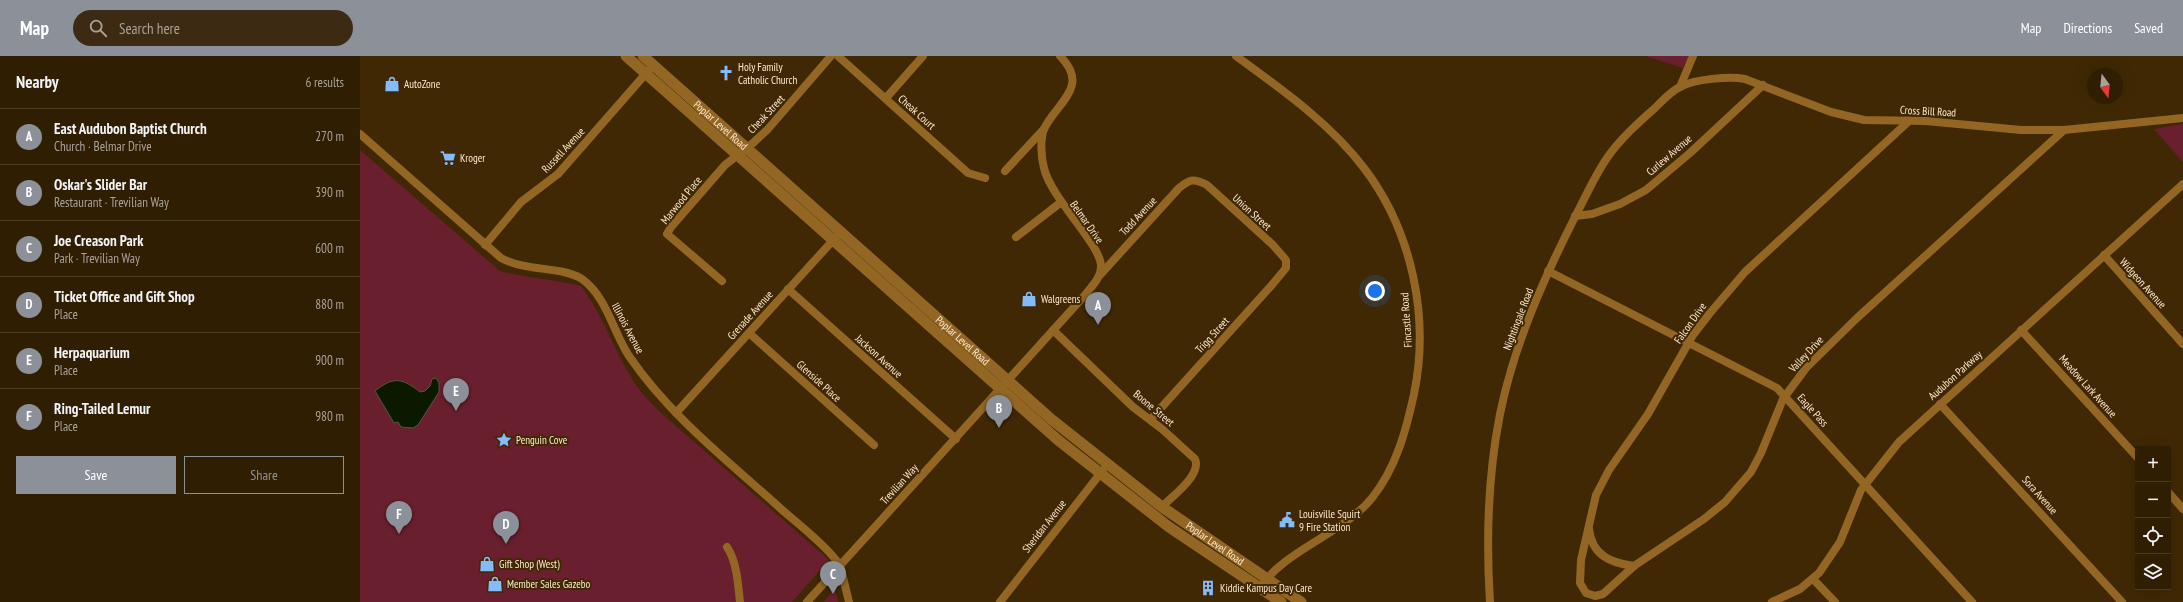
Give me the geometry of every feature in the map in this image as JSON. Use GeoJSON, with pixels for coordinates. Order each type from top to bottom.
{"type":"FeatureCollection","features":[{"type":"Feature","properties":{"kind":"main road","name":"Poplar Level Road"},"geometry":{"type":"LineString","coordinates":[[626,56],[840,232],[1100,474],[1169,527],[1281,602]]}},
{"type":"Feature","properties":{"kind":"main road","name":"Poplar Level Road"},"geometry":{"type":"LineString","coordinates":[[643,56],[832,240],[1004,385],[1162,507],[1301,602]]}},
{"type":"Feature","properties":{"kind":"street","name":"Cheak Street"},"geometry":{"type":"LineString","coordinates":[[741,151],[768,128],[831,56]]}},
{"type":"Feature","properties":{"kind":"street","name":"Cheak Court"},"geometry":{"type":"LineString","coordinates":[[838,56],[968,173],[985,178]]}},
{"type":"Feature","properties":{"kind":"street"},"geometry":{"type":"LineString","coordinates":[[886,98],[923,56]]}},
{"type":"Feature","properties":{"kind":"street"},"geometry":{"type":"LineString","coordinates":[[1005,171],[1044,129],[1065,101],[1072,86],[1070,69],[1060,56]]}},
{"type":"Feature","properties":{"kind":"street","name":"Fincastle Road"},"geometry":{"type":"LineString","coordinates":[[1236,56],[1312,115],[1335,136],[1365,169],[1381,192],[1398,225],[1412,273],[1419,314],[1420,357],[1409,419],[1397,454],[1382,485],[1357,514],[1267,578],[1260,588]]}},
{"type":"Feature","properties":{"kind":"street"},"geometry":{"type":"LineString","coordinates":[[1680,87],[1694,56]]}},
{"type":"Feature","properties":{"kind":"street","name":"Russell Avenue"},"geometry":{"type":"LineString","coordinates":[[485,245],[521,202],[558,174],[653,65]]}},
{"type":"Feature","properties":{"kind":"street","name":"Cross Bill Road"},"geometry":{"type":"LineString","coordinates":[[1680,87],[1711,80],[1734,77],[1763,85],[1850,118],[2021,130],[2064,130],[2183,118]]}},
{"type":"Feature","properties":{"kind":"street","name":"Curlew Avenue"},"geometry":{"type":"LineString","coordinates":[[1575,216],[1592,214],[1620,204],[1646,190],[1690,153],[1763,85]]}},
{"type":"Feature","properties":{"kind":"street","name":"Nightingale Road"},"geometry":{"type":"LineString","coordinates":[[1490,602],[1488,531],[1497,432],[1508,377],[1523,334],[1548,271],[1601,168],[1620,142],[1637,124],[1680,87]]}},
{"type":"Feature","properties":{"kind":"street","name":"Falcon Drive"},"geometry":{"type":"LineString","coordinates":[[1586,593],[1582,588],[1580,578],[1588,523],[1596,495],[1609,470],[1651,409],[1689,342],[1710,313],[1745,272],[1909,121]]}},
{"type":"Feature","properties":{"kind":"street","name":"Belmar Drive"},"geometry":{"type":"LineString","coordinates":[[1044,129],[1042,147],[1044,168],[1060,203],[1098,256],[1101,267],[1099,275]]}},
{"type":"Feature","properties":{"kind":"street","name":"Valley Drive"},"geometry":{"type":"LineString","coordinates":[[1586,593],[1595,596],[1603,594],[1634,566],[1712,514],[1740,486],[1756,462],[1785,396],[1806,368],[1824,349],[2064,130]]}},
{"type":"Feature","properties":{"kind":"street","name":"Illinois Avenue"},"geometry":{"type":"LineString","coordinates":[[360,134],[501,258],[516,265],[571,274],[587,283],[603,303],[624,348],[632,360],[676,414],[710,447],[830,552],[840,565],[849,602]]}},
{"type":"Feature","properties":{"kind":"street","name":"Marwood Place"},"geometry":{"type":"LineString","coordinates":[[722,281],[667,234],[671,227],[725,164],[741,151]]}},
{"type":"Feature","properties":{"kind":"street","name":"Todd Avenue"},"geometry":{"type":"LineString","coordinates":[[1099,275],[1179,188],[1189,180],[1197,180]]}},
{"type":"Feature","properties":{"kind":"street","name":"Union Street"},"geometry":{"type":"LineString","coordinates":[[1197,180],[1207,185],[1273,245],[1284,257],[1286,264]]}},
{"type":"Feature","properties":{"kind":"street","name":"Audubon Parkway"},"geometry":{"type":"LineString","coordinates":[[1772,602],[1788,596],[1813,579],[1840,542],[1865,484],[1899,442],[2183,184]]}},
{"type":"Feature","properties":{"kind":"street"},"geometry":{"type":"LineString","coordinates":[[1016,237],[1060,203]]}},
{"type":"Feature","properties":{"kind":"street","name":"Grenade Avenue"},"geometry":{"type":"LineString","coordinates":[[676,414],[840,232]]}},
{"type":"Feature","properties":{"kind":"street","name":"Widgeon Avenue"},"geometry":{"type":"LineString","coordinates":[[2104,256],[2183,344]]}},
{"type":"Feature","properties":{"kind":"street","name":"Trigg Street"},"geometry":{"type":"LineString","coordinates":[[1151,420],[1271,286],[1282,273],[1286,264]]}},
{"type":"Feature","properties":{"kind":"street","name":"Eagle Pass"},"geometry":{"type":"LineString","coordinates":[[1548,271],[1777,388],[1972,602]]}},
{"type":"Feature","properties":{"kind":"street"},"geometry":{"type":"LineString","coordinates":[[1004,385],[1085,295],[1099,275]]}},
{"type":"Feature","properties":{"kind":"street","name":"Jackson Avenue"},"geometry":{"type":"LineString","coordinates":[[788,289],[956,439]]}},
{"type":"Feature","properties":{"kind":"street","name":"Boone Street"},"geometry":{"type":"LineString","coordinates":[[1053,330],[1133,407],[1151,420],[1197,462],[1196,471],[1193,475],[1162,507]]}},
{"type":"Feature","properties":{"kind":"street","name":"Meadow Lark Avenue"},"geometry":{"type":"LineString","coordinates":[[2021,330],[2135,455]]}},
{"type":"Feature","properties":{"kind":"street","name":"Glenside Place"},"geometry":{"type":"LineString","coordinates":[[749,333],[874,446]]}},
{"type":"Feature","properties":{"kind":"street","name":"Trevilian Way"},"geometry":{"type":"LineString","coordinates":[[807,602],[1004,385]]}},
{"type":"Feature","properties":{"kind":"street","name":"Sora Avenue"},"geometry":{"type":"LineString","coordinates":[[1940,404],[2122,602]]}},
{"type":"Feature","properties":{"kind":"street","name":"Sheridan Avenue"},"geometry":{"type":"LineString","coordinates":[[1000,602],[1107,465]]}},
{"type":"Feature","properties":{"kind":"street"},"geometry":{"type":"LineString","coordinates":[[2171,495],[2183,509]]}},
{"type":"Feature","properties":{"kind":"street"},"geometry":{"type":"LineString","coordinates":[[1588,523],[1590,539],[1598,552],[1606,560],[1618,564],[1634,566]]}},
{"type":"Feature","properties":{"kind":"street"},"geometry":{"type":"LineString","coordinates":[[727,547],[732,554],[738,578],[740,602]]}},
{"type":"Feature","properties":{"kind":"street"},"geometry":{"type":"LineString","coordinates":[[1813,579],[1835,602]]}},
{"type":"Feature","properties":{"kind":"shaded area"},"geometry":{"type":"Polygon","coordinates":[[[1646,56],[1689,56],[1683,68],[1646,56]]]}},
{"type":"Feature","properties":{"kind":"shaded area"},"geometry":{"type":"Polygon","coordinates":[[[2183,124],[2183,162],[2154,129],[2183,124]]]}},
{"type":"Feature","properties":{"kind":"shaded area"},"geometry":{"type":"Polygon","coordinates":[[[360,150],[500,271],[581,286],[597,311],[631,377],[646,398],[660,412],[829,560],[792,602],[360,602],[360,150]]]}},
{"type":"Feature","properties":{"kind":"shaded area"},"geometry":{"type":"Polygon","coordinates":[[[436,378],[439,383],[439,392],[418,425],[413,428],[401,427],[398,422],[394,423],[375,391],[388,383],[398,381],[408,384],[420,392],[425,391],[430,386],[432,379],[436,378]]]}},
{"type":"Feature","properties":{"kind":"shaded area"},"geometry":{"type":"Polygon","coordinates":[[[835,587],[838,602],[824,602],[835,587]]]}},
{"type":"Feature","properties":{"kind":"place","name":"Holy Family Catholic Church"},"geometry":{"type":"Point","coordinates":[726,73]}},
{"type":"Feature","properties":{"kind":"place","name":"AutoZone"},"geometry":{"type":"Point","coordinates":[392,84]}},
{"type":"Feature","properties":{"kind":"place","name":"Kroger"},"geometry":{"type":"Point","coordinates":[448,158]}},
{"type":"Feature","properties":{"kind":"place","name":"Walgreens"},"geometry":{"type":"Point","coordinates":[1029,299]}},
{"type":"Feature","properties":{"kind":"place","name":"East Audubon Baptist Church"},"geometry":{"type":"Point","coordinates":[1098,325]}},
{"type":"Feature","properties":{"kind":"place","name":"Herpaquarium"},"geometry":{"type":"Point","coordinates":[456,411]}},
{"type":"Feature","properties":{"kind":"place","name":"Oskar's Slider Bar"},"geometry":{"type":"Point","coordinates":[999,428]}},
{"type":"Feature","properties":{"kind":"place","name":"Penguin Cove"},"geometry":{"type":"Point","coordinates":[504,440]}},
{"type":"Feature","properties":{"kind":"place","name":"Louisville Squirt 9 Fire Station"},"geometry":{"type":"Point","coordinates":[1287,520]}},
{"type":"Feature","properties":{"kind":"place","name":"Ring-Tailed Lemur"},"geometry":{"type":"Point","coordinates":[399,534]}},
{"type":"Feature","properties":{"kind":"place","name":"Ticket Office and Gift Shop"},"geometry":{"type":"Point","coordinates":[506,544]}},
{"type":"Feature","properties":{"kind":"place","name":"Gift Shop (West)"},"geometry":{"type":"Point","coordinates":[487,564]}},
{"type":"Feature","properties":{"kind":"place","name":"Member Sales Gazebo"},"geometry":{"type":"Point","coordinates":[495,584]}},
{"type":"Feature","properties":{"kind":"place","name":"Kiddie Kampus Day Care"},"geometry":{"type":"Point","coordinates":[1208,588]}},
{"type":"Feature","properties":{"kind":"place","name":"Joe Creason Park"},"geometry":{"type":"Point","coordinates":[833,594]}}]}
